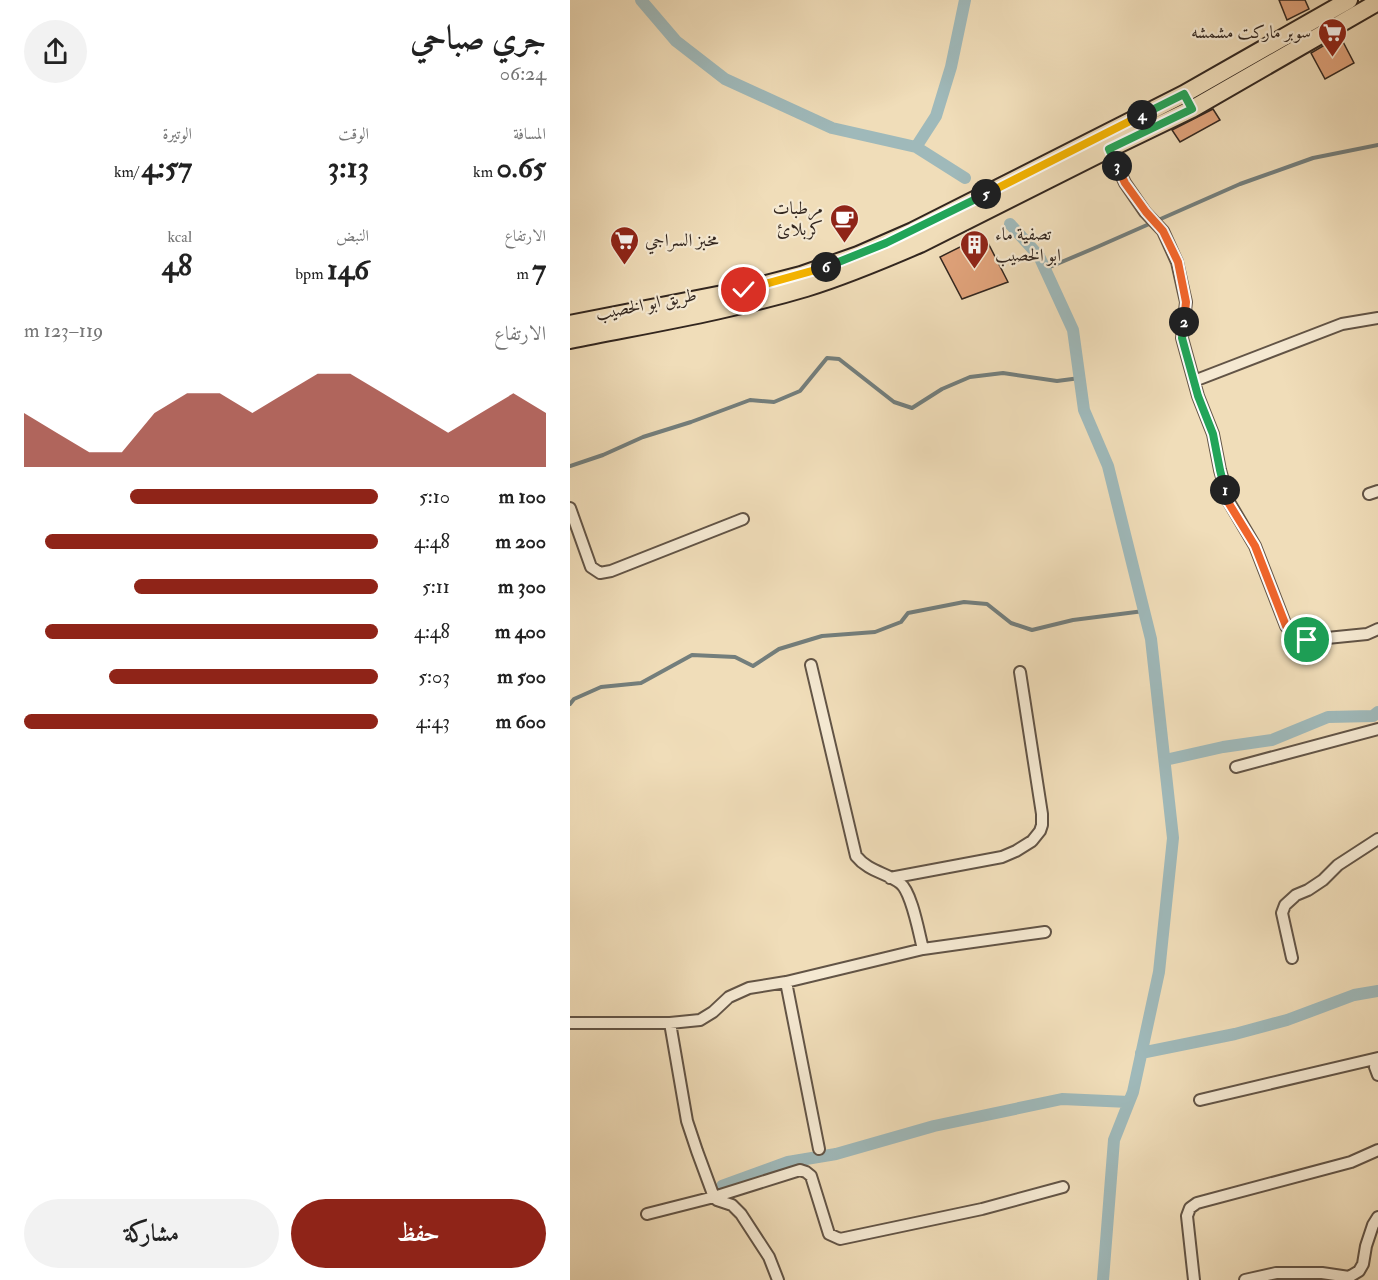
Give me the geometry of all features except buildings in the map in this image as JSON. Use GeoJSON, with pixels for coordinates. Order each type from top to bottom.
{"type":"FeatureCollection","features":[{"type":"Feature","properties":{"kind":"main road","name":"طريق ابو الخصيب"},"geometry":{"type":"LineString","coordinates":[[570,324],[744,290],[839,262],[913,231],[1184,94],[1349,0]]}},
{"type":"Feature","properties":{"kind":"main road","name":"طريق ابو الخصيب"},"geometry":{"type":"LineString","coordinates":[[570,340],[747,304],[796,291],[836,278],[920,244],[1192,109],[1378,2]]}},
{"type":"Feature","properties":{"kind":"main road"},"geometry":{"type":"LineString","coordinates":[[1184,94],[1192,109]]}},
{"type":"Feature","properties":{"kind":"street"},"geometry":{"type":"LineString","coordinates":[[1109,149],[1125,183],[1163,231],[1178,262],[1186,302],[1182,338],[1198,396],[1213,434],[1228,502],[1255,546],[1286,626],[1298,638],[1307,640],[1366,634],[1378,629]]}},
{"type":"Feature","properties":{"kind":"street"},"geometry":{"type":"LineString","coordinates":[[1194,381],[1342,324],[1378,318]]}},
{"type":"Feature","properties":{"kind":"street"},"geometry":{"type":"LineString","coordinates":[[570,508],[591,567],[600,573],[611,571],[743,519]]}},
{"type":"Feature","properties":{"kind":"street"},"geometry":{"type":"LineString","coordinates":[[812,665],[856,856],[863,864],[900,883],[908,891],[923,949]]}},
{"type":"Feature","properties":{"kind":"street"},"geometry":{"type":"LineString","coordinates":[[890,878],[1002,857],[1025,846],[1040,831],[1042,814],[1020,672]]}},
{"type":"Feature","properties":{"kind":"street"},"geometry":{"type":"LineString","coordinates":[[1236,767],[1378,729]]}},
{"type":"Feature","properties":{"kind":"street"},"geometry":{"type":"LineString","coordinates":[[1292,958],[1282,914],[1285,905],[1296,895],[1323,880],[1338,865],[1378,839]]}},
{"type":"Feature","properties":{"kind":"street"},"geometry":{"type":"LineString","coordinates":[[570,1023],[670,1023],[700,1020],[713,1012],[729,997],[749,988],[786,982],[923,949],[1045,932]]}},
{"type":"Feature","properties":{"kind":"street"},"geometry":{"type":"LineString","coordinates":[[786,982],[819,1149]]}},
{"type":"Feature","properties":{"kind":"street"},"geometry":{"type":"LineString","coordinates":[[670,1023],[687,1121],[714,1197],[732,1205],[741,1214],[769,1257],[778,1280]]}},
{"type":"Feature","properties":{"kind":"street"},"geometry":{"type":"LineString","coordinates":[[1200,1100],[1378,1058],[1375,1067],[1378,1075]]}},
{"type":"Feature","properties":{"kind":"street"},"geometry":{"type":"LineString","coordinates":[[1194,1280],[1187,1216],[1190,1208],[1197,1203],[1350,1162],[1378,1150]]}},
{"type":"Feature","properties":{"kind":"street"},"geometry":{"type":"LineString","coordinates":[[647,1214],[714,1197],[800,1170],[811,1176],[829,1234],[840,1239],[982,1209],[1063,1187]]}},
{"type":"Feature","properties":{"kind":"street"},"geometry":{"type":"LineString","coordinates":[[1245,1280],[1276,1273],[1322,1273],[1349,1277],[1359,1271],[1363,1264],[1373,1225],[1378,1217]]}},
{"type":"Feature","properties":{"kind":"waterway"},"geometry":{"type":"LineString","coordinates":[[641,0],[676,41],[725,79],[832,128],[916,147],[965,178]]}},
{"type":"Feature","properties":{"kind":"waterway"},"geometry":{"type":"LineString","coordinates":[[916,147],[936,116],[951,67],[965,0]]}},
{"type":"Feature","properties":{"kind":"waterway"},"geometry":{"type":"LineString","coordinates":[[1045,269],[1240,184],[1313,158],[1378,145]]}},
{"type":"Feature","properties":{"kind":"waterway"},"geometry":{"type":"LineString","coordinates":[[1010,224],[1039,256],[1073,330],[1084,410],[1108,466],[1151,639],[1173,838],[1159,972],[1133,1092],[1114,1140],[1103,1280]]}},
{"type":"Feature","properties":{"kind":"waterway"},"geometry":{"type":"LineString","coordinates":[[570,466],[603,455],[643,437],[750,400],[774,402],[800,391],[827,358],[839,359],[894,402],[912,408],[942,389],[970,377],[1003,373],[1057,381],[1080,378]]}},
{"type":"Feature","properties":{"kind":"waterway"},"geometry":{"type":"LineString","coordinates":[[570,704],[574,699],[601,687],[641,683],[692,655],[735,657],[753,666],[779,649],[822,636],[875,632],[901,622],[908,613],[964,602],[987,604],[1011,623],[1032,630],[1073,620],[1144,611]]}},
{"type":"Feature","properties":{"kind":"waterway"},"geometry":{"type":"LineString","coordinates":[[1165,760],[1223,747],[1272,740],[1328,717],[1373,716],[1378,712]]}},
{"type":"Feature","properties":{"kind":"waterway"},"geometry":{"type":"LineString","coordinates":[[1141,1053],[1235,1034],[1287,1020],[1354,995],[1378,991]]}},
{"type":"Feature","properties":{"kind":"waterway"},"geometry":{"type":"LineString","coordinates":[[722,1186],[788,1162],[836,1154],[934,1126],[1062,1099],[1129,1102]]}},
{"type":"Feature","properties":{"kind":"place","name":"سوبر ماركت مشمشه"},"geometry":{"type":"Point","coordinates":[1332,58]}},
{"type":"Feature","properties":{"kind":"place","name":"مرطبات كربلائ"},"geometry":{"type":"Point","coordinates":[844,244]}},
{"type":"Feature","properties":{"kind":"place","name":"مخبز السراجي"},"geometry":{"type":"Point","coordinates":[624,266]}},
{"type":"Feature","properties":{"kind":"place","name":"تصفية ماء ابو الخصيب"},"geometry":{"type":"Point","coordinates":[974,270]}},
{"type":"Feature","properties":{"kind":"route"},"geometry":{"type":"LineString","coordinates":[[744,290],[830,265],[913,231],[1184,94],[1192,109],[1109,149],[1125,183],[1163,231],[1178,262],[1186,302],[1182,338],[1198,396],[1213,434],[1228,502],[1255,546],[1286,626],[1298,638],[1307,640]]}}]}
